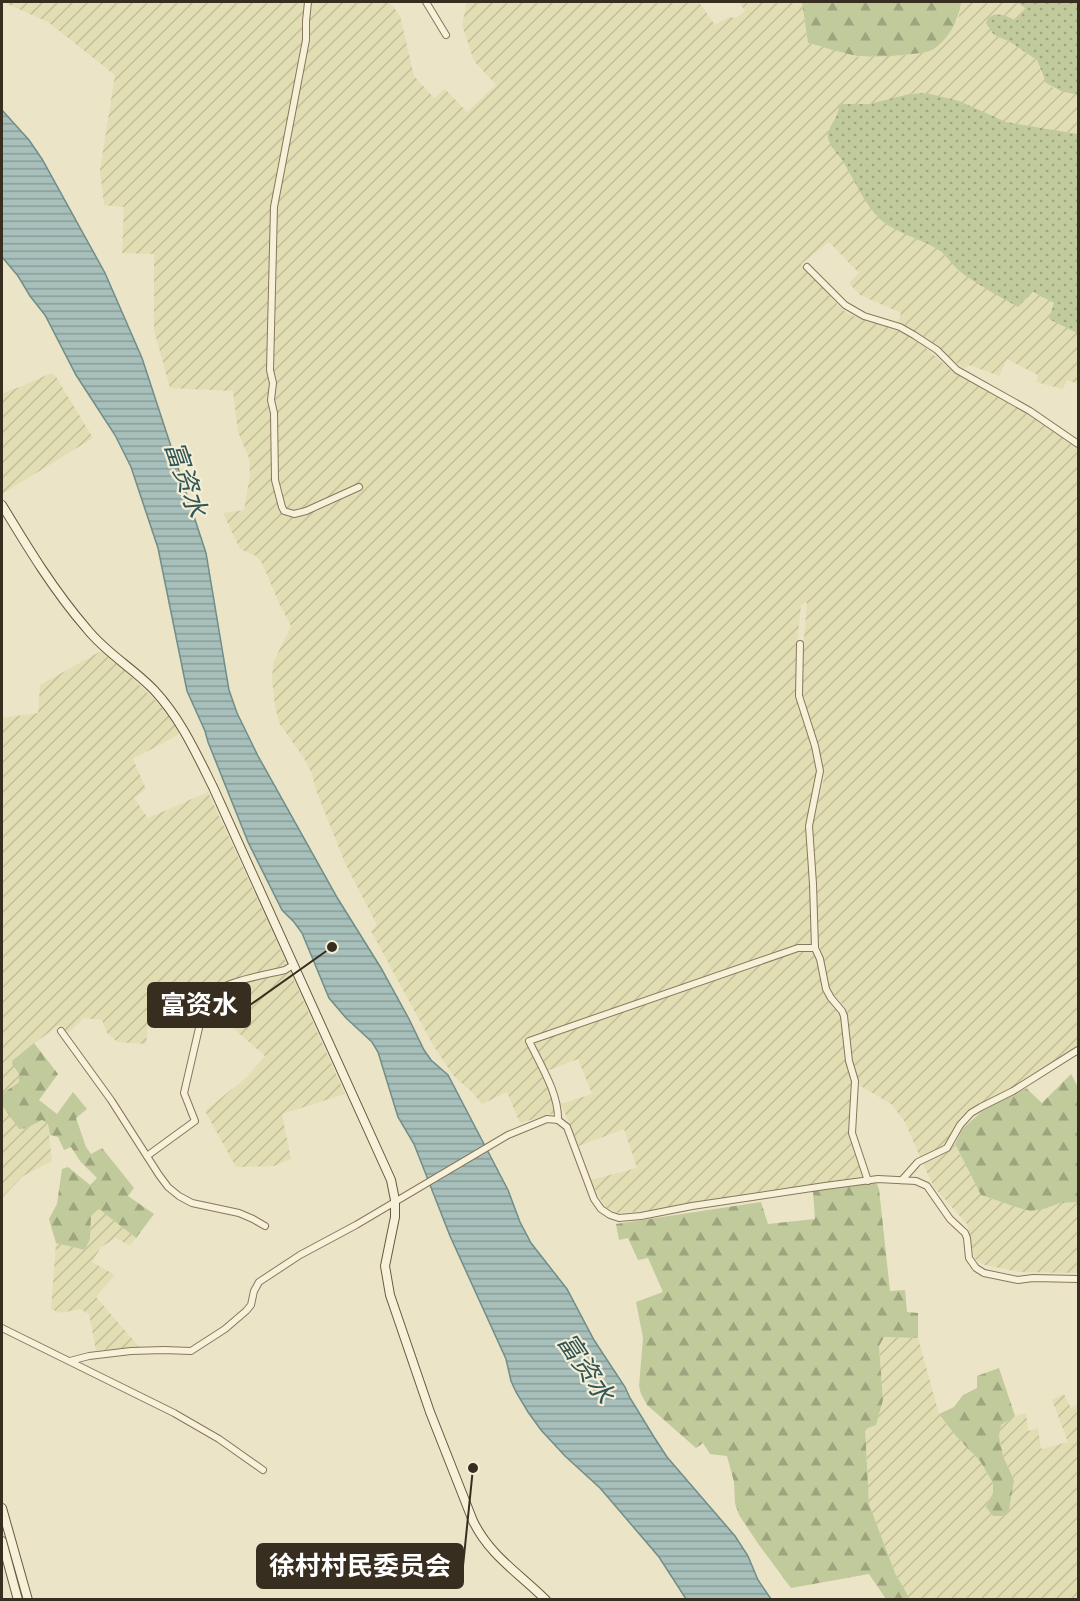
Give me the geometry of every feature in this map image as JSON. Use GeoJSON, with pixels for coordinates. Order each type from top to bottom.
{"type":"FeatureCollection","features":[{"type":"Feature","properties":{"kind":"street"},"geometry":{"type":"LineString","coordinates":[[309,2],[306,40],[274,207],[270,370],[273,383],[271,400],[275,480],[284,511],[294,514],[306,511],[358,487]]}},
{"type":"Feature","properties":{"kind":"street"},"geometry":{"type":"LineString","coordinates":[[426,2],[446,35]]}},
{"type":"Feature","properties":{"kind":"street"},"geometry":{"type":"LineString","coordinates":[[807,267],[845,305],[864,316],[915,334],[937,350],[957,370],[1030,411],[1078,444]]}},
{"type":"Feature","properties":{"kind":"street"},"geometry":{"type":"LineString","coordinates":[[2,505],[49,580],[87,630],[153,689],[168,706],[181,724],[213,787],[391,1180],[395,1217],[385,1266],[390,1295],[430,1412],[473,1521],[481,1537],[496,1555],[546,1599]]}},
{"type":"Feature","properties":{"kind":"street"},"geometry":{"type":"LineString","coordinates":[[800,644],[799,696],[815,746],[820,771],[809,826],[815,948],[820,959],[826,989],[844,1016],[849,1061],[855,1081],[852,1133],[868,1181]]}},
{"type":"Feature","properties":{"kind":"street"},"geometry":{"type":"LineString","coordinates":[[558,1120],[555,1098],[530,1041],[798,948],[815,948]]}},
{"type":"Feature","properties":{"kind":"street"},"geometry":{"type":"LineString","coordinates":[[147,1156],[195,1121],[184,1093],[205,1000],[226,985],[285,970],[293,965]]}},
{"type":"Feature","properties":{"kind":"street"},"geometry":{"type":"LineString","coordinates":[[61,1031],[111,1100],[163,1181],[179,1196],[200,1205],[238,1213],[265,1226]]}},
{"type":"Feature","properties":{"kind":"street"},"geometry":{"type":"LineString","coordinates":[[902,1180],[918,1162],[947,1148],[960,1125],[971,1113],[1013,1091],[1078,1050]]}},
{"type":"Feature","properties":{"kind":"street"},"geometry":{"type":"LineString","coordinates":[[70,1361],[89,1356],[131,1351],[191,1351],[225,1329],[246,1311],[251,1305],[259,1282],[300,1255],[508,1135],[546,1119],[563,1122],[568,1129],[594,1199],[601,1209],[619,1218],[825,1186],[868,1181],[916,1181],[927,1186],[950,1219],[965,1233],[969,1258],[976,1268],[984,1273],[1018,1280],[1078,1279]]}},
{"type":"Feature","properties":{"kind":"street"},"geometry":{"type":"LineString","coordinates":[[2,1329],[197,1426],[263,1470]]}},
{"type":"Feature","properties":{"kind":"street"},"geometry":{"type":"LineString","coordinates":[[2,1508],[28,1599]]}},
{"type":"Feature","properties":{"kind":"street"},"geometry":{"type":"LineString","coordinates":[[2,1541],[18,1599]]}},
{"type":"Feature","properties":{"kind":"shaded area"},"geometry":{"type":"Polygon","coordinates":[[[3,2],[390,2],[400,16],[414,76],[434,98],[445,89],[467,112],[496,85],[474,61],[462,25],[467,2],[699,2],[715,25],[729,17],[736,18],[745,11],[739,2],[802,2],[808,43],[860,57],[907,55],[930,51],[958,20],[961,4],[964,2],[1017,2],[1026,9],[1016,21],[1006,16],[994,15],[994,35],[1010,42],[1037,60],[1042,76],[1053,88],[1078,95],[1078,134],[1006,122],[926,93],[909,94],[869,104],[839,104],[839,113],[829,131],[832,146],[840,155],[873,212],[885,223],[937,249],[960,273],[1033,292],[1054,303],[1078,333],[1078,384],[1067,380],[1063,389],[1036,382],[1038,375],[1007,359],[999,376],[969,365],[964,369],[927,339],[898,323],[901,313],[860,295],[849,283],[859,273],[829,242],[801,264],[848,314],[901,331],[919,342],[952,371],[1012,403],[1078,449],[1078,1045],[1012,1088],[975,1107],[957,1124],[945,1145],[920,1157],[905,1122],[891,1104],[859,1085],[854,1071],[846,1008],[828,986],[818,943],[812,828],[824,778],[803,695],[802,662],[807,602],[801,605],[797,644],[797,696],[813,746],[818,771],[807,826],[818,960],[822,983],[842,1017],[853,1081],[849,1133],[864,1177],[647,1211],[618,1213],[605,1207],[590,1180],[637,1168],[624,1129],[579,1146],[561,1104],[592,1094],[578,1059],[541,1073],[554,1113],[520,1123],[507,1092],[482,1104],[452,1074],[433,1045],[371,931],[377,925],[345,863],[316,790],[312,774],[304,758],[279,723],[272,680],[273,663],[291,626],[262,563],[256,556],[240,549],[223,513],[244,510],[250,475],[249,458],[238,432],[233,391],[170,388],[154,330],[154,254],[122,253],[124,207],[104,205],[100,170],[115,75],[48,22],[3,2]]]}},
{"type":"Feature","properties":{"kind":"shaded area"},"geometry":{"type":"Polygon","coordinates":[[[49,374],[56,377],[93,438],[2,494],[2,393],[49,374]]]}},
{"type":"Feature","properties":{"kind":"shaded area"},"geometry":{"type":"Polygon","coordinates":[[[101,651],[156,701],[180,729],[178,735],[133,759],[146,789],[134,798],[148,818],[208,792],[345,1094],[282,1114],[291,1159],[274,1166],[236,1167],[205,1111],[247,1077],[265,1056],[224,1020],[202,1013],[204,1005],[188,995],[155,1003],[149,1015],[146,1044],[117,1042],[107,1033],[102,1020],[84,1018],[67,1034],[59,1025],[16,1057],[14,1068],[19,1074],[19,1082],[2,1094],[2,718],[38,713],[40,685],[101,651]]]}},
{"type":"Feature","properties":{"kind":"shaded area"},"geometry":{"type":"Polygon","coordinates":[[[2,1105],[19,1128],[27,1128],[42,1120],[48,1124],[52,1161],[23,1176],[2,1198],[2,1105]]]}},
{"type":"Feature","properties":{"kind":"shaded area"},"geometry":{"type":"Polygon","coordinates":[[[955,1144],[981,1195],[1019,1208],[1044,1209],[1059,1203],[1078,1202],[1078,1273],[1019,1272],[985,1265],[975,1259],[967,1224],[934,1187],[922,1162],[945,1153],[955,1144]]]}},
{"type":"Feature","properties":{"kind":"shaded area"},"geometry":{"type":"Polygon","coordinates":[[[99,1209],[136,1238],[130,1246],[116,1238],[101,1247],[92,1262],[115,1275],[96,1297],[140,1348],[96,1350],[89,1314],[80,1309],[60,1313],[51,1309],[56,1243],[85,1250],[90,1239],[91,1216],[99,1209]]]}},
{"type":"Feature","properties":{"kind":"shaded area"},"geometry":{"type":"Polygon","coordinates":[[[883,1337],[918,1338],[939,1414],[980,1461],[993,1483],[993,1493],[1014,1480],[1003,1456],[999,1436],[1001,1425],[1015,1416],[1026,1413],[1028,1431],[1038,1428],[1041,1449],[1068,1442],[1052,1400],[1064,1394],[1071,1408],[1078,1404],[1078,1599],[910,1599],[895,1573],[869,1504],[865,1429],[876,1425],[883,1400],[879,1346],[883,1337]]]}},
{"type":"Feature","properties":{"kind":"green space"},"geometry":{"type":"Polygon","coordinates":[[[802,2],[960,2],[961,4],[951,30],[932,50],[908,55],[864,57],[808,43],[802,2]]]}},
{"type":"Feature","properties":{"kind":"green space"},"geometry":{"type":"Polygon","coordinates":[[[1017,2],[1078,2],[1078,95],[1061,91],[1046,83],[1037,60],[1010,42],[994,35],[986,23],[991,16],[995,15],[1004,15],[1016,21],[1026,9],[1017,2]]]}},
{"type":"Feature","properties":{"kind":"green space"},"geometry":{"type":"Polygon","coordinates":[[[926,93],[959,101],[1006,122],[1078,134],[1078,333],[1049,319],[1054,303],[1033,292],[1018,307],[963,274],[940,251],[883,222],[865,199],[831,145],[828,134],[839,104],[869,104],[909,94],[926,93]]]}},
{"type":"Feature","properties":{"kind":"green space"},"geometry":{"type":"Polygon","coordinates":[[[34,1043],[58,1074],[39,1100],[57,1114],[73,1092],[87,1109],[76,1118],[86,1147],[91,1154],[102,1148],[134,1188],[128,1196],[154,1214],[136,1238],[99,1209],[91,1216],[90,1239],[85,1250],[56,1243],[49,1219],[57,1204],[62,1169],[68,1167],[90,1185],[97,1178],[80,1161],[71,1147],[64,1150],[58,1137],[50,1135],[48,1124],[42,1120],[27,1128],[19,1129],[2,1105],[2,1094],[19,1082],[19,1074],[12,1064],[13,1060],[34,1043]]]}},
{"type":"Feature","properties":{"kind":"green space"},"geometry":{"type":"Polygon","coordinates":[[[1071,1074],[1078,1087],[1078,1202],[1060,1203],[1031,1211],[981,1195],[955,1144],[963,1128],[986,1108],[1026,1088],[1042,1103],[1071,1074]]]}},
{"type":"Feature","properties":{"kind":"green space"},"geometry":{"type":"Polygon","coordinates":[[[876,1182],[879,1189],[890,1291],[905,1290],[907,1312],[918,1313],[918,1338],[884,1337],[879,1346],[883,1400],[876,1425],[865,1429],[869,1504],[895,1573],[910,1599],[886,1599],[869,1574],[791,1588],[739,1515],[727,1456],[710,1454],[703,1443],[696,1448],[647,1405],[639,1386],[643,1338],[636,1302],[663,1292],[648,1258],[638,1260],[628,1238],[619,1240],[616,1224],[761,1202],[768,1224],[815,1219],[813,1191],[876,1182]]]}},
{"type":"Feature","properties":{"kind":"green space"},"geometry":{"type":"Polygon","coordinates":[[[999,1368],[1015,1416],[1001,1425],[999,1436],[1003,1456],[1014,1480],[1009,1510],[1003,1516],[993,1516],[986,1507],[993,1493],[993,1483],[980,1461],[939,1414],[954,1407],[963,1395],[977,1388],[977,1376],[999,1368]]]}},
{"type":"Feature","properties":{"kind":"water"},"geometry":{"type":"Polygon","coordinates":[[[2,110],[29,140],[42,159],[105,273],[142,358],[206,553],[229,690],[237,713],[258,756],[338,899],[381,968],[424,1050],[431,1060],[448,1075],[508,1190],[531,1243],[567,1289],[594,1340],[667,1457],[735,1536],[748,1556],[758,1580],[771,1599],[686,1599],[659,1557],[600,1488],[541,1430],[516,1392],[506,1359],[450,1236],[414,1144],[398,1117],[378,1052],[372,1042],[346,1018],[329,998],[302,933],[282,910],[248,842],[187,691],[158,548],[131,467],[115,435],[76,375],[45,315],[2,257],[2,110]]]}},
{"type":"Feature","properties":{"kind":"place","name":"富资水"},"geometry":{"type":"Point","coordinates":[332,947]}},
{"type":"Feature","properties":{"kind":"place","name":"徐村村民委员会"},"geometry":{"type":"Point","coordinates":[473,1468]}}]}
